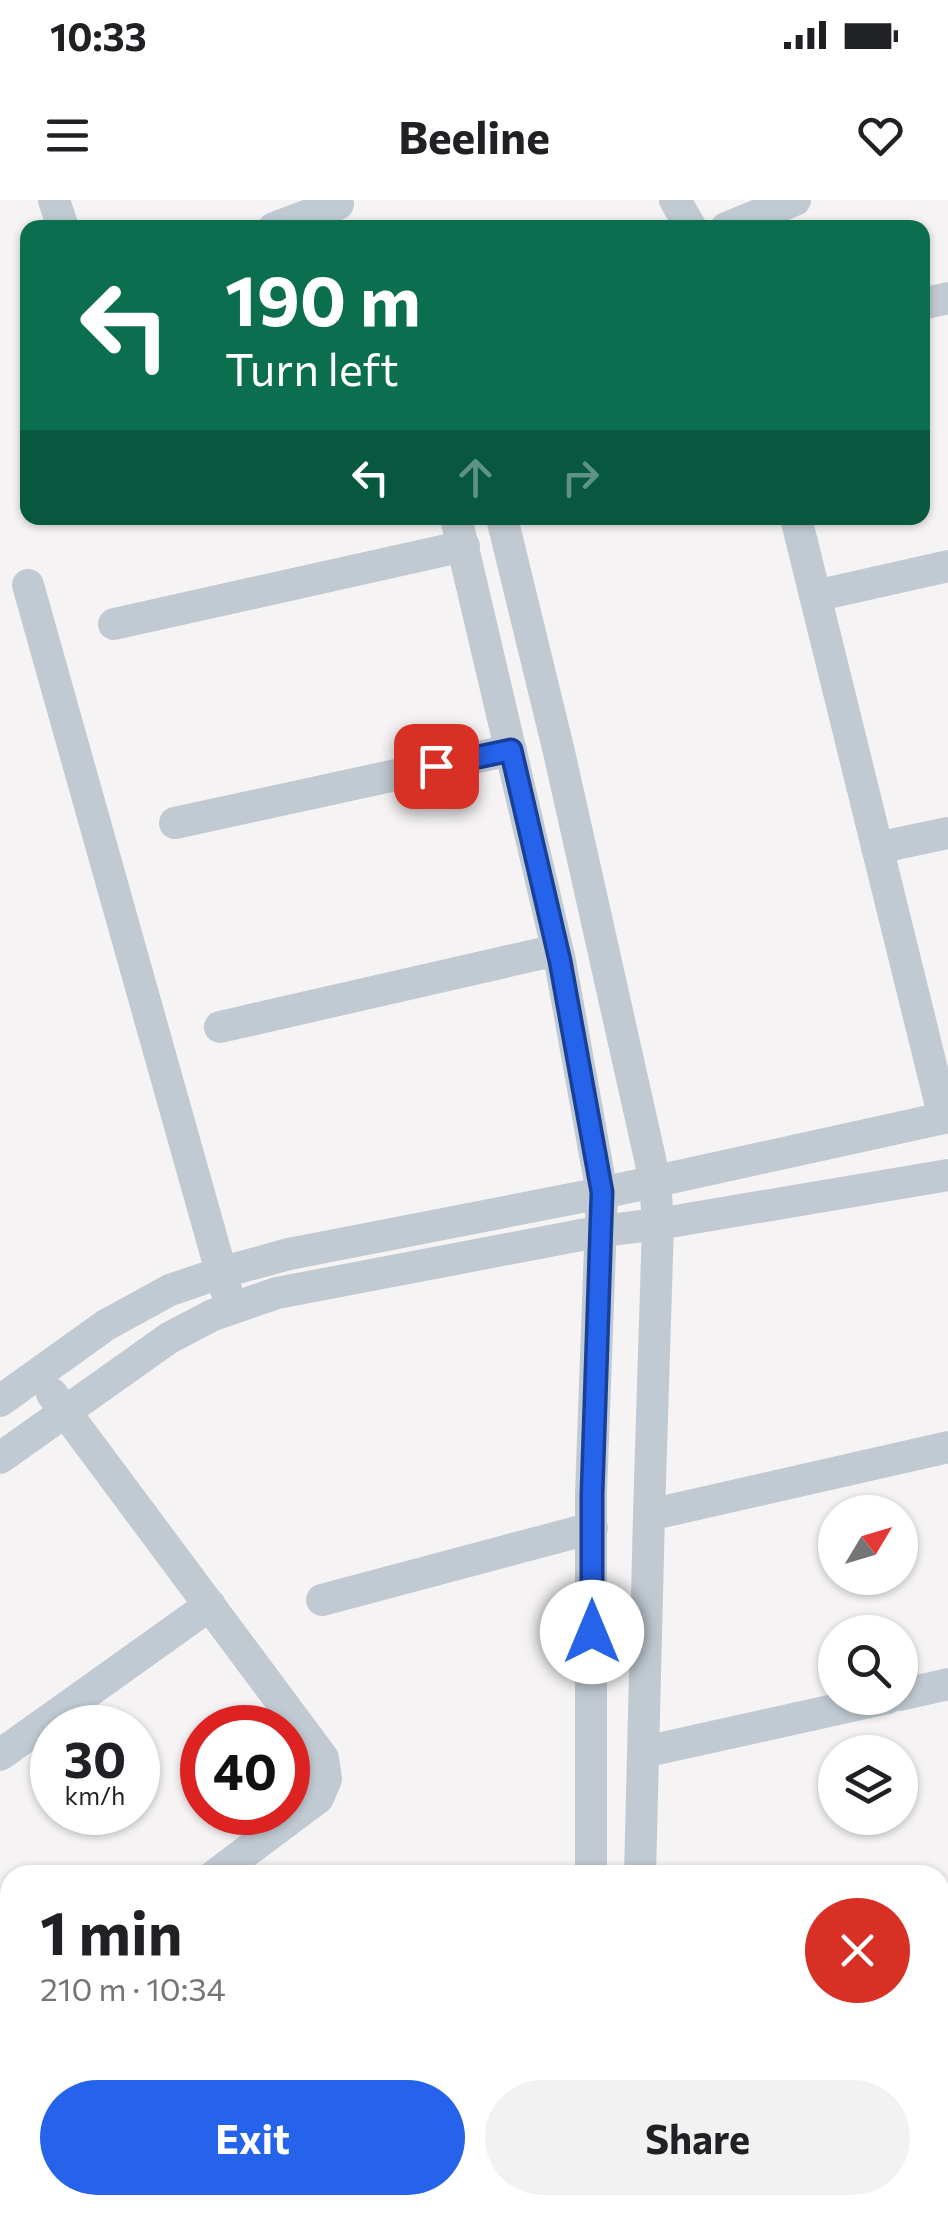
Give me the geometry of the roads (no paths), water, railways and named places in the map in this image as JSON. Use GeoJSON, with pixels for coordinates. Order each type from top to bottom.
{"type":"FeatureCollection","features":[{"type":"Feature","properties":{"kind":"street"},"geometry":{"type":"LineString","coordinates":[[745,220],[794,200]]}},
{"type":"Feature","properties":{"kind":"street"},"geometry":{"type":"LineString","coordinates":[[305,220],[344,210]]}},
{"type":"Feature","properties":{"kind":"street"},"geometry":{"type":"LineString","coordinates":[[504,525],[656,1182],[640,1865]]}},
{"type":"Feature","properties":{"kind":"street"},"geometry":{"type":"LineString","coordinates":[[0,1401],[106,1326],[170,1290],[223,1272],[290,1254],[656,1182],[946,1117],[798,525]]}},
{"type":"Feature","properties":{"kind":"street"},"geometry":{"type":"LineString","coordinates":[[114,624],[460,532],[557,950],[602,1192],[592,1528],[591,1865]]}},
{"type":"Feature","properties":{"kind":"street"},"geometry":{"type":"LineString","coordinates":[[815,596],[948,566]]}},
{"type":"Feature","properties":{"kind":"street"},"geometry":{"type":"LineString","coordinates":[[28,585],[231,1309]]}},
{"type":"Feature","properties":{"kind":"street"},"geometry":{"type":"LineString","coordinates":[[175,824],[511,750]]}},
{"type":"Feature","properties":{"kind":"street"},"geometry":{"type":"LineString","coordinates":[[877,848],[948,833]]}},
{"type":"Feature","properties":{"kind":"street"},"geometry":{"type":"LineString","coordinates":[[220,1028],[557,950]]}},
{"type":"Feature","properties":{"kind":"street"},"geometry":{"type":"LineString","coordinates":[[0,1458],[169,1338],[212,1315],[277,1292],[602,1231],[948,1175]]}},
{"type":"Feature","properties":{"kind":"street"},"geometry":{"type":"LineString","coordinates":[[38,1374],[322,1758],[326,1779],[318,1798],[228,1865]]}},
{"type":"Feature","properties":{"kind":"street"},"geometry":{"type":"LineString","coordinates":[[648,1514],[948,1447]]}},
{"type":"Feature","properties":{"kind":"street"},"geometry":{"type":"LineString","coordinates":[[322,1600],[592,1528]]}},
{"type":"Feature","properties":{"kind":"street"},"geometry":{"type":"LineString","coordinates":[[0,1755],[210,1605]]}},
{"type":"Feature","properties":{"kind":"street"},"geometry":{"type":"LineString","coordinates":[[918,1691],[948,1684]]}},
{"type":"Feature","properties":{"kind":"street"},"geometry":{"type":"LineString","coordinates":[[644,1752],[818,1713]]}}]}
